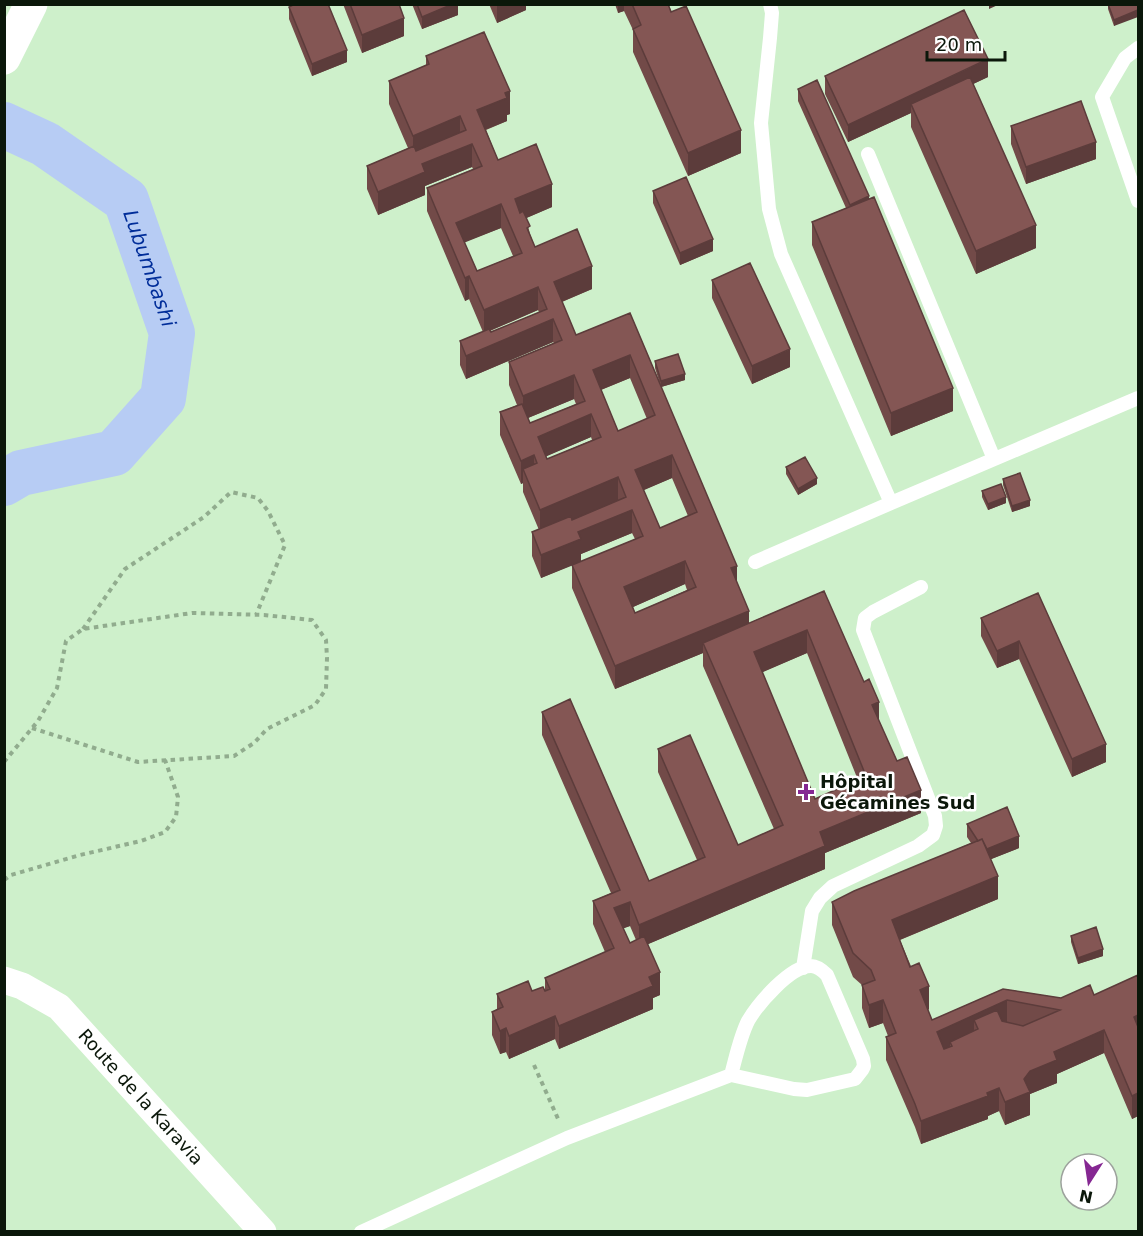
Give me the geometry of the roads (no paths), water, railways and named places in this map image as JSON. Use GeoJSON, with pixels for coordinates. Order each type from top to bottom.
{"type":"FeatureCollection","features":[{"type":"Feature","properties":{"kind":"highway"},"geometry":{"type":"LineString","coordinates":[[4,58],[31,4]]}},
{"type":"Feature","properties":{"kind":"street","name":"Route de la Karavia"},"geometry":{"type":"LineString","coordinates":[[4,980],[22,986],[59,1007],[263,1232]]}},
{"type":"Feature","properties":{"kind":"lane"},"geometry":{"type":"LineString","coordinates":[[771,4],[770,39],[760,123],[769,209],[781,254],[891,502]]}},
{"type":"Feature","properties":{"kind":"lane"},"geometry":{"type":"LineString","coordinates":[[1138,48],[1125,58],[1102,97],[1138,201]]}},
{"type":"Feature","properties":{"kind":"lane"},"geometry":{"type":"LineString","coordinates":[[868,154],[994,459]]}},
{"type":"Feature","properties":{"kind":"lane"},"geometry":{"type":"LineString","coordinates":[[755,562],[1138,398]]}},
{"type":"Feature","properties":{"kind":"lane"},"geometry":{"type":"LineString","coordinates":[[803,968],[812,911],[820,898],[833,886],[918,846],[933,835],[936,826],[935,816],[862,630],[865,618],[873,612],[921,587]]}},
{"type":"Feature","properties":{"kind":"lane"},"geometry":{"type":"LineString","coordinates":[[361,1232],[567,1138],[731,1075],[794,1089],[807,1089],[855,1079],[864,1066],[863,1059],[827,975],[817,967],[809,966],[778,984],[749,1020],[731,1075]]}},
{"type":"Feature","properties":{"kind":"waterway","name":"Lubumbashi"},"geometry":{"type":"LineString","coordinates":[[4,125],[45,144],[126,200],[172,333],[163,398],[114,453],[21,473],[4,483]]}},
{"type":"Feature","properties":{"kind":"place","name":"Hôpital Gécamines Sud"},"geometry":{"type":"Point","coordinates":[806,792]}}]}
